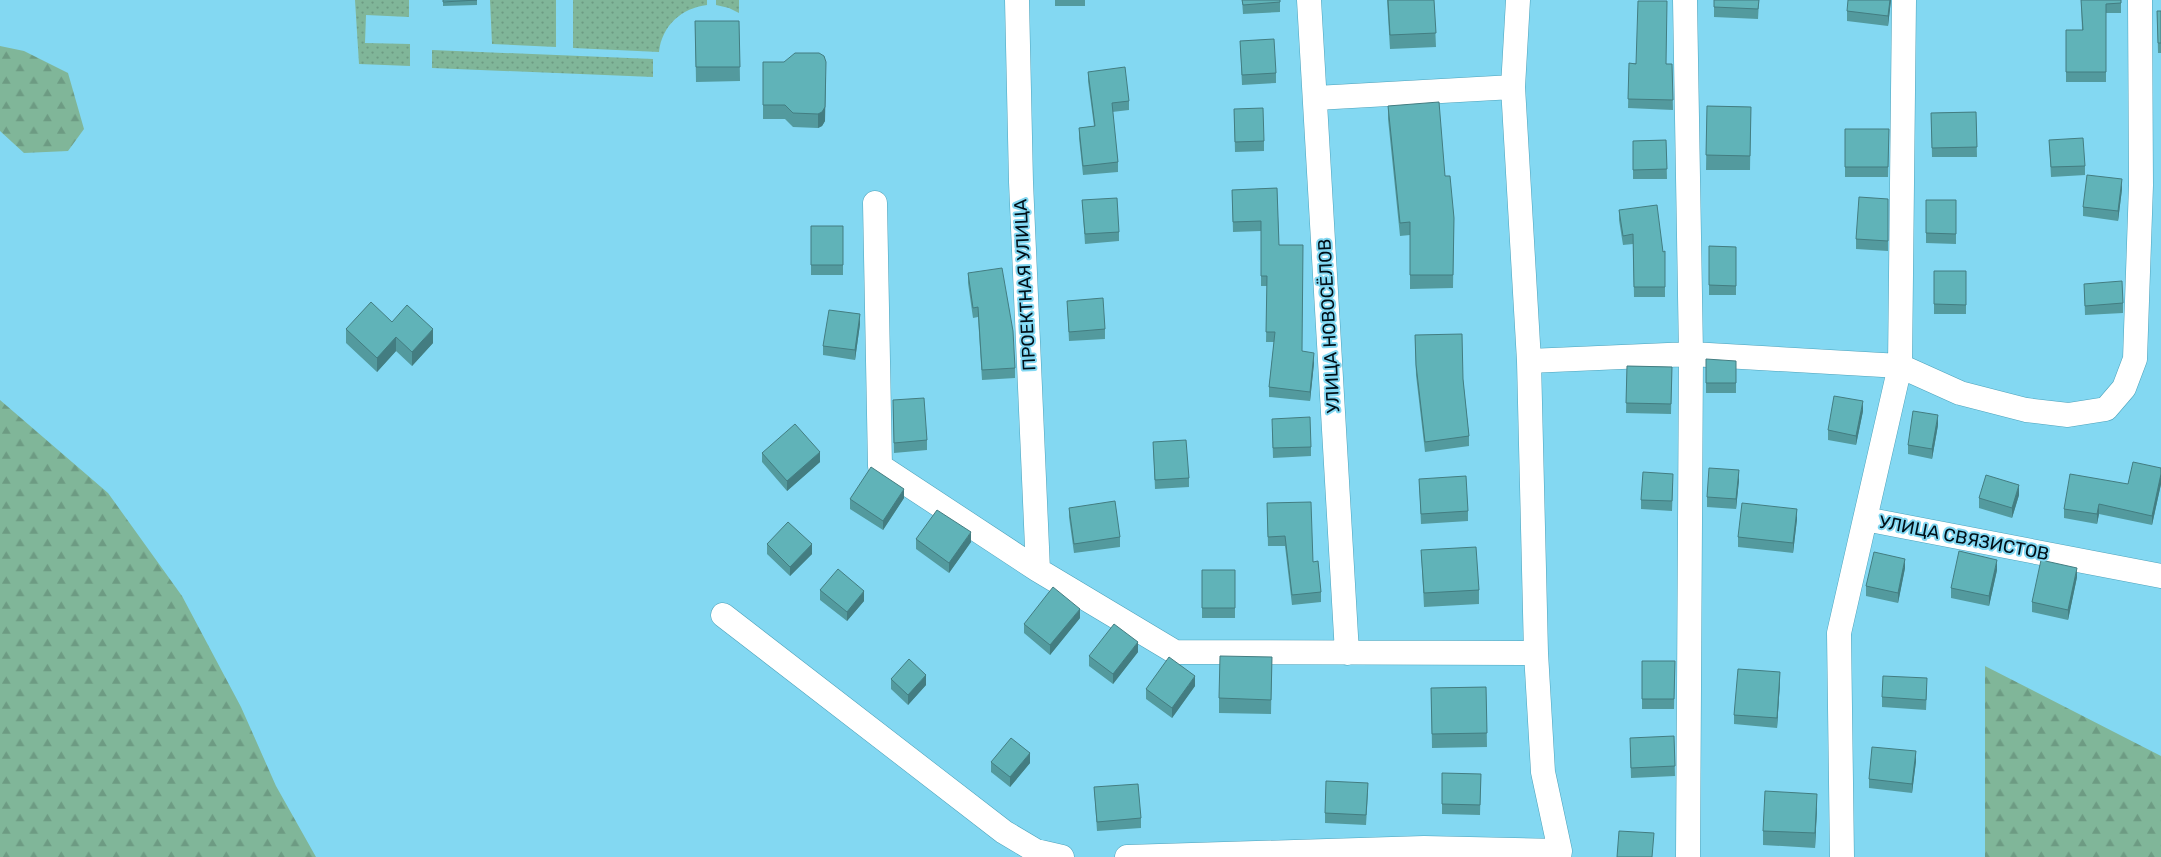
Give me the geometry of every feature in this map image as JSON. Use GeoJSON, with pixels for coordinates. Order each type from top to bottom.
{"type":"FeatureCollection","features":[{"type":"Feature","properties":{"kind":"street","name":"ПРОЕКТНАЯ УЛИЦА"},"geometry":{"type":"LineString","coordinates":[[1017,0],[1021,182],[1038,570]]}},
{"type":"Feature","properties":{"kind":"street","name":"УЛИЦА НОВОСЁЛОВ"},"geometry":{"type":"LineString","coordinates":[[1309,0],[1348,653]]}},
{"type":"Feature","properties":{"kind":"street"},"geometry":{"type":"LineString","coordinates":[[1127,857],[1424,848],[1560,854],[1543,772],[1536,653],[1529,361],[1513,86],[1518,0]]}},
{"type":"Feature","properties":{"kind":"street"},"geometry":{"type":"LineString","coordinates":[[1685,0],[1691,354],[1688,857]]}},
{"type":"Feature","properties":{"kind":"street"},"geometry":{"type":"LineString","coordinates":[[1866,519],[1900,366],[1904,0]]}},
{"type":"Feature","properties":{"kind":"street"},"geometry":{"type":"LineString","coordinates":[[1529,361],[1691,354],[1900,366],[1960,393],[2026,410],[2068,415],[2106,409],[2124,388],[2135,359],[2141,185],[2140,0]]}},
{"type":"Feature","properties":{"kind":"street"},"geometry":{"type":"LineString","coordinates":[[1316,98],[1513,86]]}},
{"type":"Feature","properties":{"kind":"street"},"geometry":{"type":"LineString","coordinates":[[875,203],[880,466],[1038,570],[1175,652],[1536,653]]}},
{"type":"Feature","properties":{"kind":"street","name":"УЛИЦА СВЯЗИСТОВ"},"geometry":{"type":"LineString","coordinates":[[1842,857],[1839,633],[1866,519],[2161,576]]}},
{"type":"Feature","properties":{"kind":"street"},"geometry":{"type":"LineString","coordinates":[[722,615],[1004,832],[1036,851],[1062,857]]}},
{"type":"Feature","properties":{"kind":"green space"},"geometry":{"type":"Polygon","coordinates":[[[355,0],[409,0],[409,17],[366,15],[365,43],[410,44],[410,66],[359,64],[355,0]]]}},
{"type":"Feature","properties":{"kind":"green space"},"geometry":{"type":"Polygon","coordinates":[[[490,0],[556,0],[556,47],[492,44],[490,0]]]}},
{"type":"Feature","properties":{"kind":"green space"},"geometry":{"type":"Polygon","coordinates":[[[573,0],[707,0],[707,5],[689,10],[675,20],[664,34],[659,52],[573,48],[573,0]]]}},
{"type":"Feature","properties":{"kind":"green space"},"geometry":{"type":"Polygon","coordinates":[[[716,0],[739,0],[739,13],[716,5],[716,0]]]}},
{"type":"Feature","properties":{"kind":"green space"},"geometry":{"type":"Polygon","coordinates":[[[0,46],[24,51],[68,73],[84,129],[68,151],[24,153],[0,131],[0,46]]]}},
{"type":"Feature","properties":{"kind":"green space"},"geometry":{"type":"Polygon","coordinates":[[[432,50],[653,59],[653,77],[432,68],[432,50]]]}},
{"type":"Feature","properties":{"kind":"green space"},"geometry":{"type":"Polygon","coordinates":[[[0,400],[108,493],[182,596],[241,707],[276,786],[316,857],[0,857],[0,400]]]}},
{"type":"Feature","properties":{"kind":"green space"},"geometry":{"type":"Polygon","coordinates":[[[1985,666],[2161,756],[2161,857],[1985,857],[1985,666]]]}},
{"type":"Feature","properties":{"kind":"building"},"geometry":{"type":"Polygon","coordinates":[[[443,0],[477,0],[443,2],[443,0]]]}},
{"type":"Feature","properties":{"kind":"building"},"geometry":{"type":"Polygon","coordinates":[[[1242,0],[1280,0],[1280,2],[1243,5],[1242,0]]]}},
{"type":"Feature","properties":{"kind":"building"},"geometry":{"type":"Polygon","coordinates":[[[1388,0],[1434,0],[1436,33],[1390,35],[1388,0]]]}},
{"type":"Feature","properties":{"kind":"building"},"geometry":{"type":"Polygon","coordinates":[[[1714,0],[1759,0],[1758,9],[1714,7],[1714,0]]]}},
{"type":"Feature","properties":{"kind":"building"},"geometry":{"type":"Polygon","coordinates":[[[1848,0],[1890,0],[1888,16],[1847,11],[1848,0]]]}},
{"type":"Feature","properties":{"kind":"building"},"geometry":{"type":"Polygon","coordinates":[[[2081,0],[2121,0],[2121,3],[2106,4],[2106,72],[2066,72],[2066,30],[2083,30],[2081,0]]]}},
{"type":"Feature","properties":{"kind":"building"},"geometry":{"type":"Polygon","coordinates":[[[1638,1],[1667,1],[1666,64],[1672,64],[1673,100],[1628,99],[1629,63],[1636,64],[1638,1]]]}},
{"type":"Feature","properties":{"kind":"building"},"geometry":{"type":"Polygon","coordinates":[[[2157,11],[2161,11],[2161,43],[2158,43],[2157,11]]]}},
{"type":"Feature","properties":{"kind":"building"},"geometry":{"type":"Polygon","coordinates":[[[695,21],[739,21],[740,67],[696,67],[695,21]]]}},
{"type":"Feature","properties":{"kind":"building"},"geometry":{"type":"Polygon","coordinates":[[[1274,39],[1276,73],[1242,75],[1240,41],[1274,39]]]}},
{"type":"Feature","properties":{"kind":"building"},"geometry":{"type":"Polygon","coordinates":[[[795,53],[819,53],[824,56],[826,62],[825,107],[818,114],[793,113],[785,105],[763,105],[763,62],[784,62],[795,53]]]}},
{"type":"Feature","properties":{"kind":"building"},"geometry":{"type":"Polygon","coordinates":[[[1125,67],[1129,101],[1112,103],[1118,162],[1083,166],[1079,128],[1095,126],[1088,72],[1125,67]]]}},
{"type":"Feature","properties":{"kind":"building"},"geometry":{"type":"Polygon","coordinates":[[[1439,102],[1445,176],[1450,176],[1454,218],[1453,275],[1410,275],[1410,222],[1400,223],[1388,106],[1439,102]]]}},
{"type":"Feature","properties":{"kind":"building"},"geometry":{"type":"Polygon","coordinates":[[[1707,106],[1751,107],[1750,156],[1706,155],[1707,106]]]}},
{"type":"Feature","properties":{"kind":"building"},"geometry":{"type":"Polygon","coordinates":[[[1263,108],[1264,141],[1235,142],[1234,109],[1263,108]]]}},
{"type":"Feature","properties":{"kind":"building"},"geometry":{"type":"Polygon","coordinates":[[[1976,112],[1977,147],[1932,148],[1931,113],[1976,112]]]}},
{"type":"Feature","properties":{"kind":"building"},"geometry":{"type":"Polygon","coordinates":[[[1845,129],[1889,129],[1888,167],[1845,167],[1845,129]]]}},
{"type":"Feature","properties":{"kind":"building"},"geometry":{"type":"Polygon","coordinates":[[[2083,138],[2085,166],[2051,167],[2049,140],[2083,138]]]}},
{"type":"Feature","properties":{"kind":"building"},"geometry":{"type":"Polygon","coordinates":[[[1666,140],[1667,169],[1633,170],[1633,141],[1666,140]]]}},
{"type":"Feature","properties":{"kind":"building"},"geometry":{"type":"Polygon","coordinates":[[[2087,175],[2122,179],[2118,211],[2083,207],[2087,175]]]}},
{"type":"Feature","properties":{"kind":"building"},"geometry":{"type":"Polygon","coordinates":[[[1277,188],[1279,245],[1303,245],[1302,351],[1314,353],[1310,392],[1269,387],[1275,332],[1266,332],[1267,276],[1261,276],[1261,221],[1233,222],[1232,190],[1277,188]]]}},
{"type":"Feature","properties":{"kind":"building"},"geometry":{"type":"Polygon","coordinates":[[[1859,197],[1888,199],[1888,241],[1856,239],[1859,197]]]}},
{"type":"Feature","properties":{"kind":"building"},"geometry":{"type":"Polygon","coordinates":[[[1117,198],[1119,232],[1085,234],[1082,200],[1117,198]]]}},
{"type":"Feature","properties":{"kind":"building"},"geometry":{"type":"Polygon","coordinates":[[[1926,200],[1956,200],[1956,234],[1926,233],[1926,200]]]}},
{"type":"Feature","properties":{"kind":"building"},"geometry":{"type":"Polygon","coordinates":[[[1657,205],[1663,252],[1665,251],[1665,287],[1634,287],[1633,234],[1623,236],[1619,210],[1657,205]]]}},
{"type":"Feature","properties":{"kind":"building"},"geometry":{"type":"Polygon","coordinates":[[[811,226],[843,226],[843,265],[811,265],[811,226]]]}},
{"type":"Feature","properties":{"kind":"building"},"geometry":{"type":"Polygon","coordinates":[[[1709,246],[1736,247],[1736,286],[1709,285],[1709,246]]]}},
{"type":"Feature","properties":{"kind":"building"},"geometry":{"type":"Polygon","coordinates":[[[1002,268],[1013,331],[1015,368],[982,370],[978,307],[973,308],[968,273],[1002,268]]]}},
{"type":"Feature","properties":{"kind":"building"},"geometry":{"type":"Polygon","coordinates":[[[1934,271],[1966,271],[1966,305],[1934,304],[1934,271]]]}},
{"type":"Feature","properties":{"kind":"building"},"geometry":{"type":"Polygon","coordinates":[[[2122,281],[2123,303],[2085,306],[2084,284],[2122,281]]]}},
{"type":"Feature","properties":{"kind":"building"},"geometry":{"type":"Polygon","coordinates":[[[1103,298],[1105,329],[1069,332],[1067,301],[1103,298]]]}},
{"type":"Feature","properties":{"kind":"building"},"geometry":{"type":"Polygon","coordinates":[[[371,302],[392,322],[407,305],[433,329],[412,352],[396,337],[377,358],[346,329],[371,302]]]}},
{"type":"Feature","properties":{"kind":"building"},"geometry":{"type":"Polygon","coordinates":[[[829,310],[860,314],[855,350],[823,346],[829,310]]]}},
{"type":"Feature","properties":{"kind":"building"},"geometry":{"type":"Polygon","coordinates":[[[1462,334],[1463,379],[1469,436],[1425,442],[1416,365],[1415,335],[1462,334]]]}},
{"type":"Feature","properties":{"kind":"building"},"geometry":{"type":"Polygon","coordinates":[[[1706,359],[1736,361],[1736,383],[1706,383],[1706,359]]]}},
{"type":"Feature","properties":{"kind":"building"},"geometry":{"type":"Polygon","coordinates":[[[1627,366],[1672,367],[1671,404],[1626,403],[1627,366]]]}},
{"type":"Feature","properties":{"kind":"building"},"geometry":{"type":"Polygon","coordinates":[[[1834,396],[1863,401],[1856,436],[1828,430],[1834,396]]]}},
{"type":"Feature","properties":{"kind":"building"},"geometry":{"type":"Polygon","coordinates":[[[924,398],[927,440],[894,443],[893,400],[924,398]]]}},
{"type":"Feature","properties":{"kind":"building"},"geometry":{"type":"Polygon","coordinates":[[[1913,411],[1938,415],[1932,449],[1908,445],[1913,411]]]}},
{"type":"Feature","properties":{"kind":"building"},"geometry":{"type":"Polygon","coordinates":[[[1310,417],[1311,447],[1273,448],[1272,419],[1310,417]]]}},
{"type":"Feature","properties":{"kind":"building"},"geometry":{"type":"Polygon","coordinates":[[[795,424],[820,452],[787,481],[762,453],[795,424]]]}},
{"type":"Feature","properties":{"kind":"building"},"geometry":{"type":"Polygon","coordinates":[[[1186,440],[1189,478],[1155,480],[1153,442],[1186,440]]]}},
{"type":"Feature","properties":{"kind":"building"},"geometry":{"type":"Polygon","coordinates":[[[2133,462],[2161,468],[2152,516],[2099,504],[2097,514],[2064,509],[2070,474],[2128,484],[2133,462]]]}},
{"type":"Feature","properties":{"kind":"building"},"geometry":{"type":"Polygon","coordinates":[[[871,467],[904,489],[883,521],[850,499],[871,467]]]}},
{"type":"Feature","properties":{"kind":"building"},"geometry":{"type":"Polygon","coordinates":[[[1709,468],[1739,470],[1736,499],[1707,497],[1709,468]]]}},
{"type":"Feature","properties":{"kind":"building"},"geometry":{"type":"Polygon","coordinates":[[[1643,472],[1673,474],[1672,501],[1641,500],[1643,472]]]}},
{"type":"Feature","properties":{"kind":"building"},"geometry":{"type":"Polygon","coordinates":[[[1986,475],[2019,485],[2012,508],[1979,498],[1986,475]]]}},
{"type":"Feature","properties":{"kind":"building"},"geometry":{"type":"Polygon","coordinates":[[[1466,476],[1468,511],[1421,514],[1419,479],[1466,476]]]}},
{"type":"Feature","properties":{"kind":"building"},"geometry":{"type":"Polygon","coordinates":[[[1115,501],[1120,537],[1074,544],[1069,508],[1115,501]]]}},
{"type":"Feature","properties":{"kind":"building"},"geometry":{"type":"Polygon","coordinates":[[[1311,502],[1313,562],[1318,561],[1321,592],[1292,595],[1285,536],[1268,537],[1267,503],[1311,502]]]}},
{"type":"Feature","properties":{"kind":"building"},"geometry":{"type":"Polygon","coordinates":[[[1742,503],[1797,509],[1793,543],[1738,537],[1742,503]]]}},
{"type":"Feature","properties":{"kind":"building"},"geometry":{"type":"Polygon","coordinates":[[[937,510],[971,532],[949,563],[916,539],[937,510]]]}},
{"type":"Feature","properties":{"kind":"building"},"geometry":{"type":"Polygon","coordinates":[[[788,522],[812,544],[790,567],[767,544],[788,522]]]}},
{"type":"Feature","properties":{"kind":"building"},"geometry":{"type":"Polygon","coordinates":[[[1476,547],[1479,590],[1424,593],[1421,550],[1476,547]]]}},
{"type":"Feature","properties":{"kind":"building"},"geometry":{"type":"Polygon","coordinates":[[[1959,551],[1997,560],[1989,596],[1951,588],[1959,551]]]}},
{"type":"Feature","properties":{"kind":"building"},"geometry":{"type":"Polygon","coordinates":[[[1874,552],[1905,559],[1898,593],[1866,586],[1874,552]]]}},
{"type":"Feature","properties":{"kind":"building"},"geometry":{"type":"Polygon","coordinates":[[[2041,560],[2077,568],[2068,610],[2032,602],[2041,560]]]}},
{"type":"Feature","properties":{"kind":"building"},"geometry":{"type":"Polygon","coordinates":[[[838,569],[864,591],[847,612],[820,590],[838,569]]]}},
{"type":"Feature","properties":{"kind":"building"},"geometry":{"type":"Polygon","coordinates":[[[1202,570],[1235,570],[1235,608],[1202,608],[1202,570]]]}},
{"type":"Feature","properties":{"kind":"building"},"geometry":{"type":"Polygon","coordinates":[[[1053,587],[1080,609],[1050,645],[1024,624],[1053,587]]]}},
{"type":"Feature","properties":{"kind":"building"},"geometry":{"type":"Polygon","coordinates":[[[1114,624],[1138,642],[1113,674],[1089,656],[1114,624]]]}},
{"type":"Feature","properties":{"kind":"building"},"geometry":{"type":"Polygon","coordinates":[[[1220,656],[1272,657],[1271,700],[1219,698],[1220,656]]]}},
{"type":"Feature","properties":{"kind":"building"},"geometry":{"type":"Polygon","coordinates":[[[1169,657],[1195,676],[1172,708],[1146,689],[1169,657]]]}},
{"type":"Feature","properties":{"kind":"building"},"geometry":{"type":"Polygon","coordinates":[[[909,659],[926,675],[908,695],[891,679],[909,659]]]}},
{"type":"Feature","properties":{"kind":"building"},"geometry":{"type":"Polygon","coordinates":[[[1642,661],[1675,661],[1674,699],[1642,699],[1642,661]]]}},
{"type":"Feature","properties":{"kind":"building"},"geometry":{"type":"Polygon","coordinates":[[[1738,669],[1780,672],[1777,718],[1734,715],[1738,669]]]}},
{"type":"Feature","properties":{"kind":"building"},"geometry":{"type":"Polygon","coordinates":[[[1883,676],[1927,678],[1926,700],[1882,697],[1883,676]]]}},
{"type":"Feature","properties":{"kind":"building"},"geometry":{"type":"Polygon","coordinates":[[[1486,687],[1487,733],[1432,734],[1431,688],[1486,687]]]}},
{"type":"Feature","properties":{"kind":"building"},"geometry":{"type":"Polygon","coordinates":[[[1674,736],[1675,766],[1631,768],[1630,738],[1674,736]]]}},
{"type":"Feature","properties":{"kind":"building"},"geometry":{"type":"Polygon","coordinates":[[[1011,738],[1030,753],[1010,777],[991,762],[1011,738]]]}},
{"type":"Feature","properties":{"kind":"building"},"geometry":{"type":"Polygon","coordinates":[[[1872,747],[1916,751],[1912,784],[1869,779],[1872,747]]]}},
{"type":"Feature","properties":{"kind":"building"},"geometry":{"type":"Polygon","coordinates":[[[1442,773],[1481,774],[1480,805],[1442,804],[1442,773]]]}},
{"type":"Feature","properties":{"kind":"building"},"geometry":{"type":"Polygon","coordinates":[[[1326,781],[1368,783],[1366,815],[1325,813],[1326,781]]]}},
{"type":"Feature","properties":{"kind":"building"},"geometry":{"type":"Polygon","coordinates":[[[1138,784],[1141,818],[1097,822],[1094,787],[1138,784]]]}},
{"type":"Feature","properties":{"kind":"building"},"geometry":{"type":"Polygon","coordinates":[[[1765,791],[1817,794],[1815,833],[1763,831],[1765,791]]]}},
{"type":"Feature","properties":{"kind":"building"},"geometry":{"type":"Polygon","coordinates":[[[1619,831],[1654,833],[1652,857],[1617,857],[1619,831]]]}}]}
